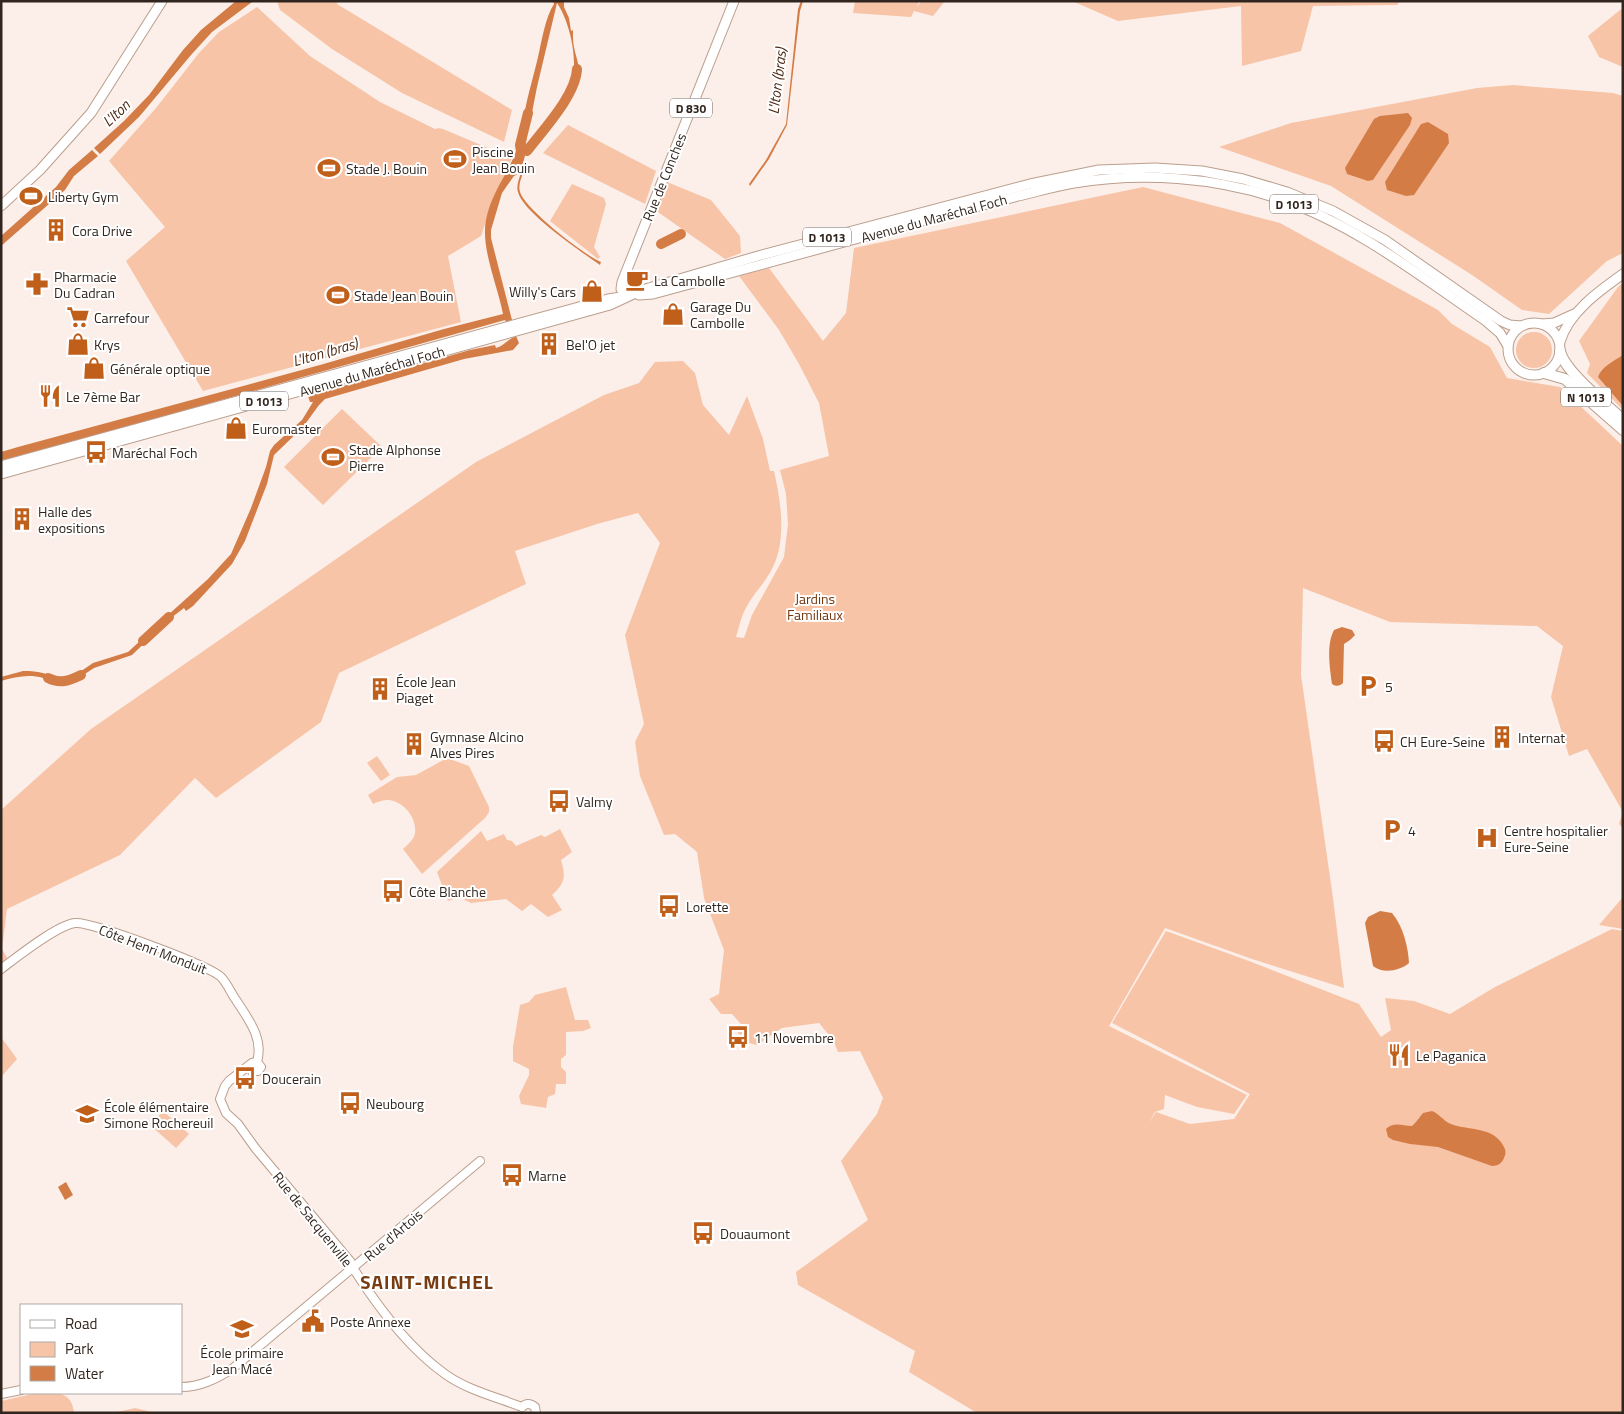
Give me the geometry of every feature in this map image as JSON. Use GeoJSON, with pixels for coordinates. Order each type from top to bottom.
{"type":"FeatureCollection","features":[{"type":"Feature","properties":{"kind":"highway","name":"N 1013"},"geometry":{"type":"LineString","coordinates":[[1560,347],[1563,358],[1576,375],[1623,420]]}},
{"type":"Feature","properties":{"kind":"highway","name":"N 1013"},"geometry":{"type":"LineString","coordinates":[[1544,373],[1565,379],[1623,430]]}},
{"type":"Feature","properties":{"kind":"main road"},"geometry":{"type":"LineString","coordinates":[[1,206],[45,165],[91,113],[162,1]]}},
{"type":"Feature","properties":{"kind":"main road","name":"Rue de Conches"},"geometry":{"type":"LineString","coordinates":[[626,297],[621,289],[622,282],[734,1]]}},
{"type":"Feature","properties":{"kind":"main road","name":"Avenue du Maréchal Foch"},"geometry":{"type":"LineString","coordinates":[[1,474],[610,305],[654,287],[797,245],[1061,176],[1099,170],[1155,168],[1221,174],[1272,187],[1298,196],[1351,220],[1392,245],[1501,321],[1510,325],[1522,326]]}},
{"type":"Feature","properties":{"kind":"main road","name":"Avenue du Maréchal Foch"},"geometry":{"type":"LineString","coordinates":[[1,466],[608,299],[653,294],[836,243],[1073,183],[1100,180],[1162,178],[1222,184],[1278,198],[1326,218],[1377,246],[1486,321],[1500,333],[1508,346]]}},
{"type":"Feature","properties":{"kind":"main road"},"geometry":{"type":"LineString","coordinates":[[1579,311],[1554,323],[1534,323],[1522,326],[1512,334],[1508,346],[1511,361],[1519,371],[1531,375],[1544,373],[1555,365],[1566,327],[1579,311],[1623,274]]}},
{"type":"Feature","properties":{"kind":"main road"},"geometry":{"type":"LineString","coordinates":[[1542,324],[1554,332],[1560,347]]}},
{"type":"Feature","properties":{"kind":"street","name":"Côte Henri Monduit"},"geometry":{"type":"LineString","coordinates":[[1,969],[62,927],[78,922],[161,949],[221,976],[253,1026],[260,1050],[254,1064],[229,1081],[225,1086],[220,1099],[226,1113]]}},
{"type":"Feature","properties":{"kind":"street","name":"Rue de Sacquenville"},"geometry":{"type":"LineString","coordinates":[[226,1113],[238,1124],[256,1149],[350,1260],[353,1268],[376,1302],[405,1336],[445,1374],[470,1388],[521,1410],[526,1404],[530,1404],[534,1407],[536,1413]]}},
{"type":"Feature","properties":{"kind":"street","name":"Rue d'Artois"},"geometry":{"type":"LineString","coordinates":[[182,1387],[193,1387],[211,1381],[232,1369],[480,1161]]}},
{"type":"Feature","properties":{"kind":"street"},"geometry":{"type":"LineString","coordinates":[[1,1394],[20,1390]]}},
{"type":"Feature","properties":{"kind":"green space"},"geometry":{"type":"Polygon","coordinates":[[[277,1],[338,1],[337,4],[512,110],[504,142],[402,93],[332,49],[280,10],[277,1]]]}},
{"type":"Feature","properties":{"kind":"green space"},"geometry":{"type":"Polygon","coordinates":[[[855,1],[919,1],[917,7],[921,1],[945,1],[933,16],[914,11],[911,17],[853,13],[855,1]]]}},
{"type":"Feature","properties":{"kind":"green space"},"geometry":{"type":"Polygon","coordinates":[[[1072,1],[1400,1],[1397,5],[1313,6],[1301,51],[1242,66],[1241,6],[1118,21],[1072,1]]]}},
{"type":"Feature","properties":{"kind":"green space"},"geometry":{"type":"Polygon","coordinates":[[[257,7],[310,56],[380,102],[435,129],[443,129],[512,158],[494,197],[481,236],[448,256],[461,322],[203,391],[126,261],[165,227],[109,161],[156,108],[199,53],[219,32],[257,7]]]}},
{"type":"Feature","properties":{"kind":"green space"},"geometry":{"type":"Polygon","coordinates":[[[1623,9],[1623,67],[1599,57],[1588,36],[1623,9]]]}},
{"type":"Feature","properties":{"kind":"green space"},"geometry":{"type":"Polygon","coordinates":[[[1513,85],[1613,93],[1623,96],[1623,253],[1607,261],[1549,314],[1522,310],[1472,275],[1331,186],[1219,147],[1291,123],[1477,88],[1513,85]]]}},
{"type":"Feature","properties":{"kind":"green space"},"geometry":{"type":"Polygon","coordinates":[[[568,125],[656,171],[645,204],[543,153],[568,125]]]}},
{"type":"Feature","properties":{"kind":"green space"},"geometry":{"type":"Polygon","coordinates":[[[667,182],[711,200],[740,236],[741,253],[725,259],[655,210],[667,182]]]}},
{"type":"Feature","properties":{"kind":"green space"},"geometry":{"type":"Polygon","coordinates":[[[572,184],[604,198],[606,204],[594,247],[600,257],[598,259],[550,221],[572,184]]]}},
{"type":"Feature","properties":{"kind":"green space","name":"Jardins Familiaux"},"geometry":{"type":"Polygon","coordinates":[[[1143,187],[1280,223],[1438,310],[1452,324],[1490,347],[1507,378],[1560,387],[1623,446],[1623,812],[1587,749],[1569,756],[1551,697],[1563,646],[1537,626],[1390,622],[1303,588],[1301,675],[1344,988],[1252,959],[1165,928],[1109,1026],[1247,1095],[1234,1114],[1197,1107],[1165,1095],[1164,1109],[1155,1112],[1149,1123],[1156,1112],[1190,1124],[1234,1119],[1250,1094],[1112,1023],[1166,931],[1359,1004],[1381,1037],[1391,1030],[1385,998],[1414,1001],[1450,1014],[1495,987],[1612,929],[1623,931],[1623,1413],[977,1413],[909,1372],[915,1351],[798,1285],[796,1272],[868,1220],[841,1161],[877,1114],[883,1098],[860,1051],[838,1052],[833,1040],[819,1023],[782,1028],[757,1045],[745,1042],[736,1030],[741,1024],[732,1014],[721,1014],[709,999],[719,994],[724,950],[704,898],[697,852],[675,834],[664,835],[640,776],[635,742],[644,724],[625,635],[660,543],[638,513],[597,524],[515,551],[526,584],[339,673],[321,722],[216,798],[195,778],[120,855],[7,909],[2,949],[12,966],[1,976],[1,810],[91,729],[476,462],[604,395],[639,383],[655,362],[683,361],[695,373],[703,405],[729,435],[747,396],[763,439],[770,471],[774,471],[779,495],[780,546],[772,569],[743,615],[736,637],[744,638],[752,615],[784,557],[788,524],[786,494],[780,470],[829,456],[819,403],[779,330],[739,276],[769,268],[823,341],[846,313],[854,248],[1143,187]]]}},
{"type":"Feature","properties":{"kind":"green space"},"geometry":{"type":"Polygon","coordinates":[[[1623,283],[1623,410],[1587,373],[1590,364],[1579,341],[1618,287],[1623,283]]]}},
{"type":"Feature","properties":{"kind":"green space"},"geometry":{"type":"Polygon","coordinates":[[[1534,332],[1541,333],[1547,337],[1551,343],[1551,357],[1547,363],[1541,367],[1534,368],[1527,367],[1521,363],[1517,357],[1516,350],[1517,343],[1521,337],[1527,333],[1534,332]]]}},
{"type":"Feature","properties":{"kind":"green space","name":"Stade Alphonse Pierre"},"geometry":{"type":"Polygon","coordinates":[[[342,409],[382,447],[323,505],[284,467],[342,409]]]}},
{"type":"Feature","properties":{"kind":"green space"},"geometry":{"type":"Polygon","coordinates":[[[377,756],[390,775],[381,781],[367,763],[377,756]]]}},
{"type":"Feature","properties":{"kind":"green space"},"geometry":{"type":"Polygon","coordinates":[[[447,758],[469,766],[489,807],[489,812],[485,818],[422,874],[403,849],[415,833],[414,821],[408,811],[394,801],[384,800],[373,804],[368,795],[397,777],[416,775],[447,758]]]}},
{"type":"Feature","properties":{"kind":"green space"},"geometry":{"type":"Polygon","coordinates":[[[1623,812],[1623,828],[1619,824],[1623,812]]]}},
{"type":"Feature","properties":{"kind":"green space"},"geometry":{"type":"Polygon","coordinates":[[[560,829],[572,852],[561,860],[564,871],[562,883],[552,895],[562,910],[548,917],[531,904],[522,911],[506,899],[471,903],[459,897],[448,901],[437,872],[481,831],[487,841],[504,834],[507,840],[512,841],[516,846],[541,835],[545,837],[560,829]]]}},
{"type":"Feature","properties":{"kind":"green space"},"geometry":{"type":"Polygon","coordinates":[[[1623,897],[1623,929],[1599,925],[1623,897]]]}},
{"type":"Feature","properties":{"kind":"green space"},"geometry":{"type":"Polygon","coordinates":[[[566,987],[575,1020],[588,1020],[591,1028],[583,1031],[566,1032],[566,1055],[561,1059],[561,1067],[566,1072],[566,1084],[556,1084],[555,1094],[548,1097],[546,1108],[521,1104],[519,1096],[529,1075],[529,1069],[513,1061],[513,1047],[520,1005],[529,1002],[535,995],[566,987]]]}},
{"type":"Feature","properties":{"kind":"green space"},"geometry":{"type":"Polygon","coordinates":[[[1,1037],[17,1059],[1,1077],[1,1037]]]}},
{"type":"Feature","properties":{"kind":"green space"},"geometry":{"type":"Polygon","coordinates":[[[163,1111],[189,1134],[176,1148],[150,1125],[163,1111]]]}},
{"type":"Feature","properties":{"kind":"green space"},"geometry":{"type":"Polygon","coordinates":[[[32,1394],[61,1394],[70,1400],[74,1413],[1,1413],[1,1401],[32,1394]]]}},
{"type":"Feature","properties":{"kind":"green space"},"geometry":{"type":"Polygon","coordinates":[[[135,1408],[156,1413],[113,1413],[135,1408]]]}},
{"type":"Feature","properties":{"kind":"water"},"geometry":{"type":"Polygon","coordinates":[[[236,1],[252,2],[212,32],[139,117],[100,154],[94,148],[149,95],[183,50],[201,30],[236,1]]]}},
{"type":"Feature","properties":{"kind":"water"},"geometry":{"type":"Polygon","coordinates":[[[553,1],[564,1],[571,31],[573,30],[579,69],[582,69],[578,82],[573,80],[574,61],[569,30],[557,3],[529,128],[523,125],[525,108],[544,29],[554,4],[553,1]]]}},
{"type":"Feature","properties":{"kind":"water"},"geometry":{"type":"Polygon","coordinates":[[[801,1],[803,1],[800,11],[787,125],[769,159],[750,186],[749,184],[766,160],[786,124],[798,9],[801,1]]]}},
{"type":"Feature","properties":{"kind":"water"},"geometry":{"type":"Polygon","coordinates":[[[560,103],[563,106],[542,136],[537,134],[560,103]]]}},
{"type":"Feature","properties":{"kind":"water"},"geometry":{"type":"Polygon","coordinates":[[[1408,113],[1412,118],[1410,125],[1373,180],[1368,181],[1347,174],[1345,168],[1374,119],[1380,116],[1408,113]]]}},
{"type":"Feature","properties":{"kind":"water"},"geometry":{"type":"Polygon","coordinates":[[[1428,122],[1448,134],[1449,143],[1414,195],[1406,196],[1387,190],[1385,182],[1421,124],[1428,122]]]}},
{"type":"Feature","properties":{"kind":"water"},"geometry":{"type":"Polygon","coordinates":[[[520,133],[527,136],[525,149],[532,139],[538,142],[528,154],[516,149],[520,133]]]}},
{"type":"Feature","properties":{"kind":"water"},"geometry":{"type":"Polygon","coordinates":[[[92,150],[98,156],[74,176],[65,190],[1,246],[1,236],[56,187],[69,170],[92,150]]]}},
{"type":"Feature","properties":{"kind":"water"},"geometry":{"type":"Polygon","coordinates":[[[514,157],[523,161],[523,163],[502,193],[491,230],[491,238],[512,320],[506,322],[505,320],[12,459],[4,461],[1,458],[1,452],[18,447],[503,314],[489,261],[485,230],[488,210],[514,157]]]}},
{"type":"Feature","properties":{"kind":"water"},"geometry":{"type":"Polygon","coordinates":[[[521,173],[523,173],[520,192],[524,200],[543,220],[569,241],[601,262],[600,265],[554,232],[522,201],[517,190],[521,173]]]}},
{"type":"Feature","properties":{"kind":"water"},"geometry":{"type":"Polygon","coordinates":[[[516,336],[519,343],[513,350],[464,359],[325,399],[303,427],[274,455],[267,484],[245,541],[232,564],[193,606],[186,611],[184,608],[160,629],[158,624],[208,579],[231,554],[251,508],[270,451],[274,445],[302,420],[313,402],[310,402],[308,396],[470,350],[495,345],[496,348],[516,336]]]}},
{"type":"Feature","properties":{"kind":"water"},"geometry":{"type":"Polygon","coordinates":[[[1623,355],[1623,406],[1598,377],[1605,367],[1623,355]]]}},
{"type":"Feature","properties":{"kind":"water"},"geometry":{"type":"Polygon","coordinates":[[[1342,627],[1352,630],[1355,635],[1344,644],[1343,683],[1336,686],[1332,684],[1329,649],[1334,630],[1342,627]]]}},
{"type":"Feature","properties":{"kind":"water"},"geometry":{"type":"Polygon","coordinates":[[[152,630],[154,634],[132,655],[94,668],[71,683],[68,680],[93,663],[128,652],[152,630]]]}},
{"type":"Feature","properties":{"kind":"water"},"geometry":{"type":"Polygon","coordinates":[[[23,671],[45,674],[54,678],[62,685],[32,676],[1,681],[1,677],[23,671]]]}},
{"type":"Feature","properties":{"kind":"water"},"geometry":{"type":"Polygon","coordinates":[[[1380,911],[1392,913],[1402,930],[1406,943],[1409,963],[1396,970],[1386,971],[1373,966],[1365,923],[1368,917],[1380,911]]]}},
{"type":"Feature","properties":{"kind":"water"},"geometry":{"type":"Polygon","coordinates":[[[1432,1111],[1451,1124],[1488,1132],[1500,1140],[1506,1152],[1502,1161],[1498,1165],[1492,1166],[1438,1147],[1410,1144],[1388,1137],[1386,1129],[1392,1125],[1412,1126],[1423,1113],[1432,1111]]]}},
{"type":"Feature","properties":{"kind":"water"},"geometry":{"type":"Polygon","coordinates":[[[66,1182],[73,1195],[65,1200],[58,1187],[66,1182]]]}},
{"type":"Feature","properties":{"kind":"waterway","name":"L'Iton (bras)"},"geometry":{"type":"LineString","coordinates":[[527,151],[565,101],[571,90],[577,69]]}},
{"type":"Feature","properties":{"kind":"waterway","name":"L'Iton (bras)"},"geometry":{"type":"LineString","coordinates":[[513,171],[519,159],[520,145],[528,113]]}},
{"type":"Feature","properties":{"kind":"waterway","name":"L'Iton (bras)"},"geometry":{"type":"LineString","coordinates":[[661,244],[681,234]]}},
{"type":"Feature","properties":{"kind":"waterway","name":"L'Iton (bras)"},"geometry":{"type":"LineString","coordinates":[[143,641],[169,617]]}},
{"type":"Feature","properties":{"kind":"waterway","name":"L'Iton (bras)"},"geometry":{"type":"LineString","coordinates":[[48,678],[64,681],[81,675]]}},
{"type":"Feature","properties":{"kind":"place","name":"Piscine Jean Bouin"},"geometry":{"type":"Point","coordinates":[455,159]}},
{"type":"Feature","properties":{"kind":"place","name":"Stade J. Bouin"},"geometry":{"type":"Point","coordinates":[329,168]}},
{"type":"Feature","properties":{"kind":"place","name":"Liberty Gym"},"geometry":{"type":"Point","coordinates":[31,196]}},
{"type":"Feature","properties":{"kind":"place","name":"Cora Drive"},"geometry":{"type":"Point","coordinates":[56,230]}},
{"type":"Feature","properties":{"kind":"place","name":"La Cambolle"},"geometry":{"type":"Point","coordinates":[637,280]}},
{"type":"Feature","properties":{"kind":"place","name":"Pharmacie Du Cadran"},"geometry":{"type":"Point","coordinates":[37,284]}},
{"type":"Feature","properties":{"kind":"place","name":"Willy's Cars"},"geometry":{"type":"Point","coordinates":[592,291]}},
{"type":"Feature","properties":{"kind":"place","name":"Stade Jean Bouin"},"geometry":{"type":"Point","coordinates":[338,295]}},
{"type":"Feature","properties":{"kind":"place","name":"Garage Du Cambolle"},"geometry":{"type":"Point","coordinates":[673,314]}},
{"type":"Feature","properties":{"kind":"place","name":"Carrefour"},"geometry":{"type":"Point","coordinates":[78,317]}},
{"type":"Feature","properties":{"kind":"place","name":"Krys"},"geometry":{"type":"Point","coordinates":[78,344]}},
{"type":"Feature","properties":{"kind":"place","name":"Bel'O jet"},"geometry":{"type":"Point","coordinates":[549,344]}},
{"type":"Feature","properties":{"kind":"place","name":"Générale optique"},"geometry":{"type":"Point","coordinates":[94,368]}},
{"type":"Feature","properties":{"kind":"place","name":"Le 7ème Bar"},"geometry":{"type":"Point","coordinates":[50,396]}},
{"type":"Feature","properties":{"kind":"place","name":"Euromaster"},"geometry":{"type":"Point","coordinates":[236,428]}},
{"type":"Feature","properties":{"kind":"place","name":"Maréchal Foch"},"geometry":{"type":"Point","coordinates":[96,452]}},
{"type":"Feature","properties":{"kind":"place","name":"Stade Alphonse Pierre"},"geometry":{"type":"Point","coordinates":[333,457]}},
{"type":"Feature","properties":{"kind":"place","name":"Halle des expositions"},"geometry":{"type":"Point","coordinates":[22,519]}},
{"type":"Feature","properties":{"kind":"place","name":"5"},"geometry":{"type":"Point","coordinates":[1368,686]}},
{"type":"Feature","properties":{"kind":"place","name":"École Jean Piaget"},"geometry":{"type":"Point","coordinates":[380,689]}},
{"type":"Feature","properties":{"kind":"place","name":"Internat"},"geometry":{"type":"Point","coordinates":[1502,737]}},
{"type":"Feature","properties":{"kind":"place","name":"CH Eure-Seine"},"geometry":{"type":"Point","coordinates":[1384,741]}},
{"type":"Feature","properties":{"kind":"place","name":"Gymnase Alcino Alves Pires"},"geometry":{"type":"Point","coordinates":[414,744]}},
{"type":"Feature","properties":{"kind":"place","name":"Valmy"},"geometry":{"type":"Point","coordinates":[559,801]}},
{"type":"Feature","properties":{"kind":"place","name":"4"},"geometry":{"type":"Point","coordinates":[1392,830]}},
{"type":"Feature","properties":{"kind":"place","name":"Centre hospitalier Eure-Seine"},"geometry":{"type":"Point","coordinates":[1487,838]}},
{"type":"Feature","properties":{"kind":"place","name":"Côte Blanche"},"geometry":{"type":"Point","coordinates":[393,891]}},
{"type":"Feature","properties":{"kind":"place","name":"Lorette"},"geometry":{"type":"Point","coordinates":[669,906]}},
{"type":"Feature","properties":{"kind":"place","name":"11 Novembre"},"geometry":{"type":"Point","coordinates":[738,1037]}},
{"type":"Feature","properties":{"kind":"place","name":"Le Paganica"},"geometry":{"type":"Point","coordinates":[1399,1055]}},
{"type":"Feature","properties":{"kind":"place","name":"Doucerain"},"geometry":{"type":"Point","coordinates":[245,1078]}},
{"type":"Feature","properties":{"kind":"place","name":"Neubourg"},"geometry":{"type":"Point","coordinates":[350,1103]}},
{"type":"Feature","properties":{"kind":"place","name":"École élémentaire Simone Rochereuil"},"geometry":{"type":"Point","coordinates":[87,1114]}},
{"type":"Feature","properties":{"kind":"place","name":"Marne"},"geometry":{"type":"Point","coordinates":[512,1175]}},
{"type":"Feature","properties":{"kind":"place","name":"Douaumont"},"geometry":{"type":"Point","coordinates":[703,1233]}},
{"type":"Feature","properties":{"kind":"place","name":"Poste Annexe"},"geometry":{"type":"Point","coordinates":[313,1321]}},
{"type":"Feature","properties":{"kind":"place","name":"École primaire Jean Macé"},"geometry":{"type":"Point","coordinates":[242,1329]}},
{"type":"Feature","properties":{"kind":"district","name":"SAINT-MICHEL"},"geometry":{"type":"Point","coordinates":[427,1281]}},
{"type":"Feature","properties":{"kind":"water label","name":"L'Iton"},"geometry":{"type":"Point","coordinates":[116,113]}}]}
